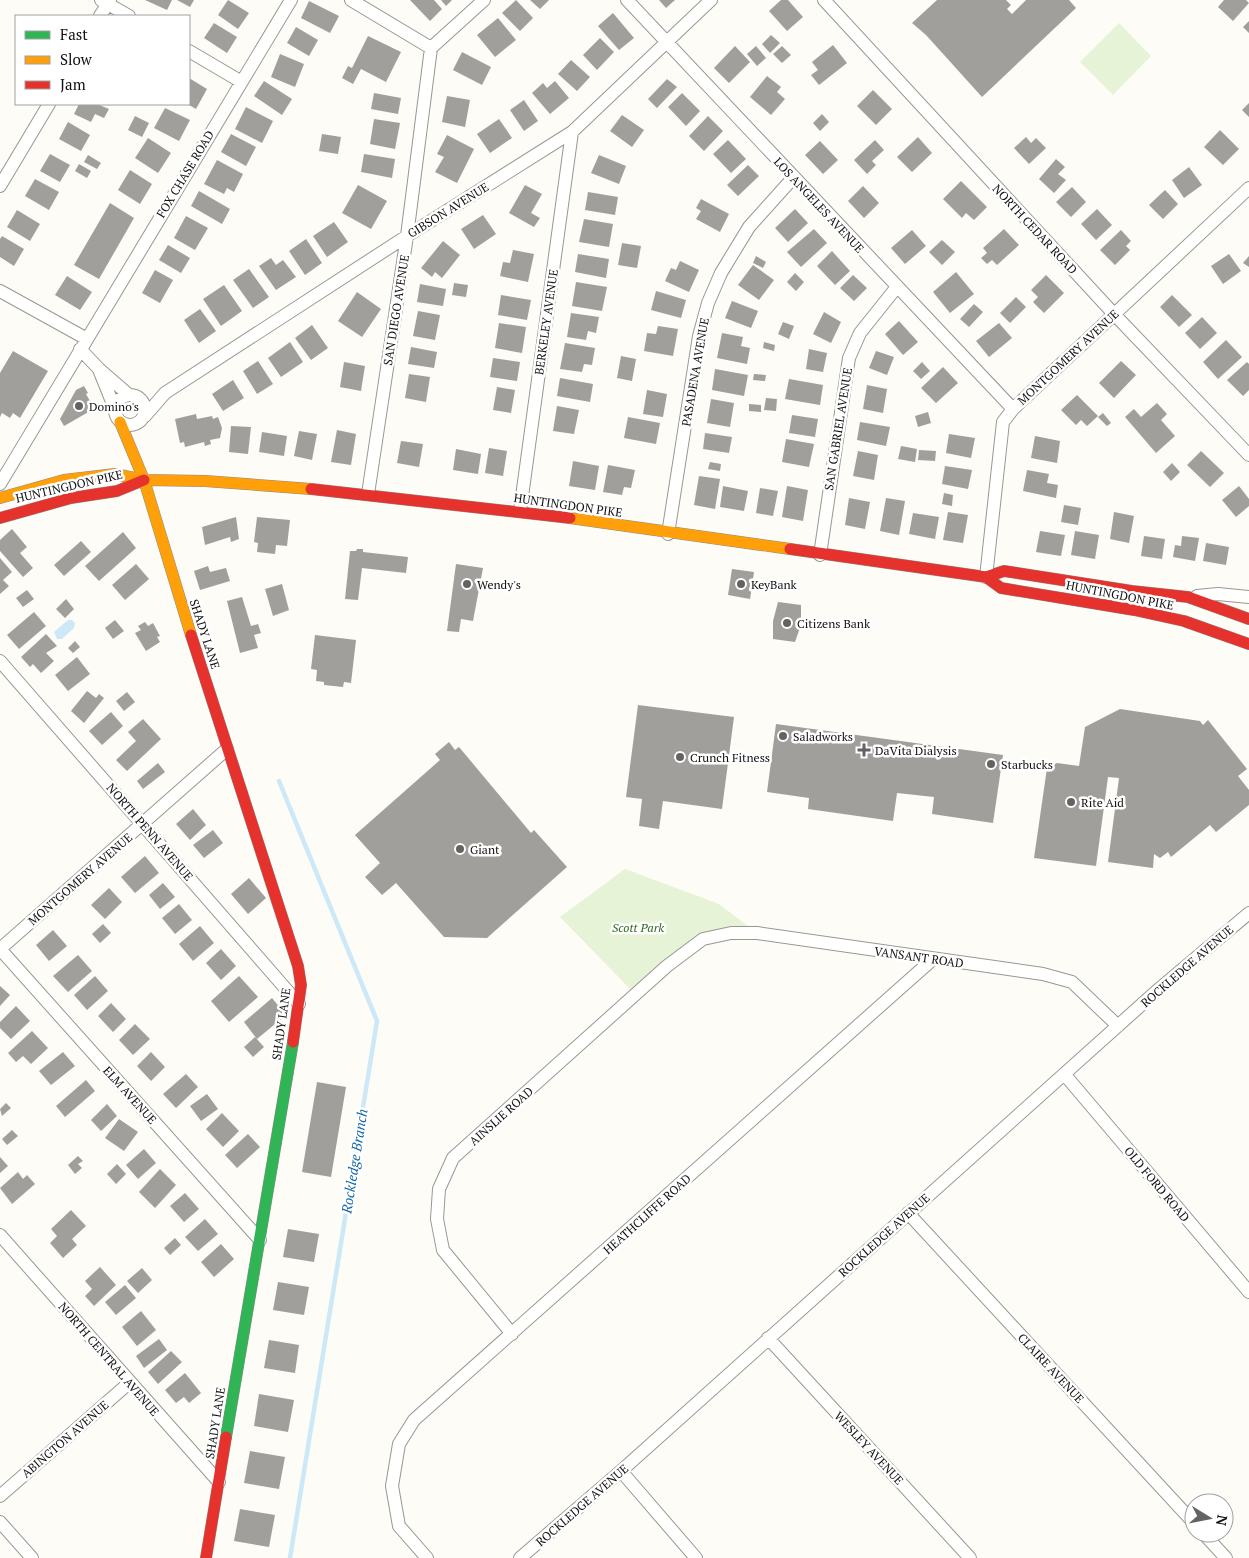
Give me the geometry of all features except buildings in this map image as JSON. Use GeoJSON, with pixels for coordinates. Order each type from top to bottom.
{"type":"FeatureCollection","features":[{"type":"Feature","properties":{"kind":"main road"},"geometry":{"type":"LineString","coordinates":[[120,422],[144,480]]}},
{"type":"Feature","properties":{"kind":"main road","name":"HUNTINGDON PIKE"},"geometry":{"type":"LineString","coordinates":[[0,498],[64,480],[115,474],[144,480],[206,482],[368,494],[520,511],[668,534],[986,577],[1004,571],[1132,591],[1188,597],[1249,619]]}},
{"type":"Feature","properties":{"kind":"main road","name":"HUNTINGDON PIKE"},"geometry":{"type":"LineString","coordinates":[[0,518],[71,498],[117,491],[144,480]]}},
{"type":"Feature","properties":{"kind":"main road","name":"SHADY LANE"},"geometry":{"type":"LineString","coordinates":[[144,480],[298,966],[301,985],[206,1558]]}},
{"type":"Feature","properties":{"kind":"main road","name":"HUNTINGDON PIKE"},"geometry":{"type":"LineString","coordinates":[[986,577],[1001,588],[1134,610],[1184,621],[1249,644]]}},
{"type":"Feature","properties":{"kind":"street","name":"FOX CHASE ROAD"},"geometry":{"type":"LineString","coordinates":[[0,484],[240,81],[291,0]]}},
{"type":"Feature","properties":{"kind":"street"},"geometry":{"type":"LineString","coordinates":[[351,0],[431,48],[484,0]]}},
{"type":"Feature","properties":{"kind":"street","name":"LOS ANGELES AVENUE"},"geometry":{"type":"LineString","coordinates":[[627,0],[896,288],[1013,410]]}},
{"type":"Feature","properties":{"kind":"street","name":"GIBSON AVENUE"},"geometry":{"type":"LineString","coordinates":[[142,420],[165,393],[407,236],[572,132],[710,0]]}},
{"type":"Feature","properties":{"kind":"street","name":"NORTH CEDAR ROAD"},"geometry":{"type":"LineString","coordinates":[[824,0],[1113,314],[1249,455]]}},
{"type":"Feature","properties":{"kind":"street"},"geometry":{"type":"LineString","coordinates":[[100,15],[106,1],[127,15]]}},
{"type":"Feature","properties":{"kind":"street","name":"SAN DIEGO AVENUE"},"geometry":{"type":"LineString","coordinates":[[368,494],[407,236],[431,48]]}},
{"type":"Feature","properties":{"kind":"street"},"geometry":{"type":"LineString","coordinates":[[190,52],[240,81]]}},
{"type":"Feature","properties":{"kind":"street"},"geometry":{"type":"LineString","coordinates":[[0,186],[48,105]]}},
{"type":"Feature","properties":{"kind":"street","name":"BERKELEY AVENUE"},"geometry":{"type":"LineString","coordinates":[[520,511],[572,132]]}},
{"type":"Feature","properties":{"kind":"street","name":"PASADENA AVENUE"},"geometry":{"type":"LineString","coordinates":[[668,534],[699,336],[708,303],[721,273],[749,226],[793,178]]}},
{"type":"Feature","properties":{"kind":"street","name":"MONTGOMERY AVENUE"},"geometry":{"type":"LineString","coordinates":[[986,577],[1003,422],[1013,410],[1113,314],[1249,188]]}},
{"type":"Feature","properties":{"kind":"street","name":"SAN GABRIEL AVENUE"},"geometry":{"type":"LineString","coordinates":[[820,555],[849,358],[860,333],[896,288]]}},
{"type":"Feature","properties":{"kind":"street"},"geometry":{"type":"LineString","coordinates":[[0,291],[84,344],[99,369],[120,422],[129,426],[142,420]]}},
{"type":"Feature","properties":{"kind":"street"},"geometry":{"type":"LineString","coordinates":[[99,369],[129,395],[139,397],[143,401],[145,406],[133,451]]}},
{"type":"Feature","properties":{"kind":"street"},"geometry":{"type":"LineString","coordinates":[[115,409],[119,399],[129,395]]}},
{"type":"Feature","properties":{"kind":"street"},"geometry":{"type":"LineString","coordinates":[[1188,597],[1218,594],[1249,596]]}},
{"type":"Feature","properties":{"kind":"street","name":"NORTH PENN AVENUE"},"geometry":{"type":"LineString","coordinates":[[0,661],[299,1004]]}},
{"type":"Feature","properties":{"kind":"street","name":"MONTGOMERY AVENUE"},"geometry":{"type":"LineString","coordinates":[[0,949],[228,749]]}},
{"type":"Feature","properties":{"kind":"street","name":"ROCKLEDGE AVENUE"},"geometry":{"type":"LineString","coordinates":[[520,1558],[621,1471],[1118,1026],[1249,913]]}},
{"type":"Feature","properties":{"kind":"street","name":"VANSANT ROAD"},"geometry":{"type":"LineString","coordinates":[[703,939],[730,933],[757,933],[1042,974],[1072,982],[1118,1026]]}},
{"type":"Feature","properties":{"kind":"street","name":"AINSLIE ROAD"},"geometry":{"type":"LineString","coordinates":[[512,1334],[443,1250],[437,1219],[439,1189],[454,1158],[667,966],[703,939]]}},
{"type":"Feature","properties":{"kind":"street","name":"ELM AVENUE"},"geometry":{"type":"LineString","coordinates":[[0,949],[260,1240]]}},
{"type":"Feature","properties":{"kind":"street","name":"HEATHCLIFFE ROAD"},"geometry":{"type":"LineString","coordinates":[[427,1558],[399,1526],[392,1486],[399,1444],[414,1420],[933,959]]}},
{"type":"Feature","properties":{"kind":"street","name":"OLD FORD ROAD"},"geometry":{"type":"LineString","coordinates":[[1065,1075],[1249,1292]]}},
{"type":"Feature","properties":{"kind":"street","name":"CLAIRE AVENUE"},"geometry":{"type":"LineString","coordinates":[[908,1213],[1184,1512]]}},
{"type":"Feature","properties":{"kind":"street","name":"NORTH CENTRAL AVENUE"},"geometry":{"type":"LineString","coordinates":[[0,1235],[129,1383],[219,1482]]}},
{"type":"Feature","properties":{"kind":"street","name":"WESLEY AVENUE"},"geometry":{"type":"LineString","coordinates":[[768,1338],[970,1558]]}},
{"type":"Feature","properties":{"kind":"street","name":"ABINGTON AVENUE"},"geometry":{"type":"LineString","coordinates":[[0,1496],[129,1383]]}},
{"type":"Feature","properties":{"kind":"street"},"geometry":{"type":"LineString","coordinates":[[621,1471],[696,1558]]}},
{"type":"Feature","properties":{"kind":"street"},"geometry":{"type":"LineString","coordinates":[[0,1522],[32,1558]]}},
{"type":"Feature","properties":{"kind":"street"},"geometry":{"type":"LineString","coordinates":[[1212,1543],[1226,1558]]}},
{"type":"Feature","properties":{"kind":"green space"},"geometry":{"type":"Polygon","coordinates":[[[1119,23],[1151,56],[1113,95],[1080,62],[1119,23]]]}},
{"type":"Feature","properties":{"kind":"green space","name":"Scott Park"},"geometry":{"type":"Polygon","coordinates":[[[625,869],[719,904],[757,933],[703,939],[636,995],[560,917],[625,869]]]}},
{"type":"Feature","properties":{"kind":"water"},"geometry":{"type":"Polygon","coordinates":[[[68,620],[72,620],[75,623],[74,628],[62,639],[57,639],[54,632],[68,620]]]}},
{"type":"Feature","properties":{"kind":"waterway","name":"Rockledge Branch"},"geometry":{"type":"LineString","coordinates":[[279,781],[377,1021],[290,1558]]}},
{"type":"Feature","properties":{"kind":"traffic: fast"},"geometry":{"type":"LineString","coordinates":[[226,1437],[293,1042]]}},
{"type":"Feature","properties":{"kind":"traffic: slow"},"geometry":{"type":"LineString","coordinates":[[120,422],[144,480],[191,635]]}},
{"type":"Feature","properties":{"kind":"traffic: slow"},"geometry":{"type":"LineString","coordinates":[[0,498],[64,480],[115,474],[144,480],[205,481],[311,489]]}},
{"type":"Feature","properties":{"kind":"traffic: slow"},"geometry":{"type":"LineString","coordinates":[[570,518],[790,549]]}},
{"type":"Feature","properties":{"kind":"traffic: jam"},"geometry":{"type":"LineString","coordinates":[[0,518],[71,498],[117,491],[144,480]]}},
{"type":"Feature","properties":{"kind":"traffic: jam"},"geometry":{"type":"LineString","coordinates":[[311,489],[570,518]]}},
{"type":"Feature","properties":{"kind":"traffic: jam"},"geometry":{"type":"LineString","coordinates":[[790,549],[986,577],[1004,571],[1132,591],[1188,597],[1249,619]]}},
{"type":"Feature","properties":{"kind":"traffic: jam"},"geometry":{"type":"LineString","coordinates":[[986,577],[1001,588],[1134,610],[1184,621],[1249,644]]}},
{"type":"Feature","properties":{"kind":"traffic: jam"},"geometry":{"type":"LineString","coordinates":[[191,635],[298,966],[301,985],[293,1042]]}},
{"type":"Feature","properties":{"kind":"traffic: jam"},"geometry":{"type":"LineString","coordinates":[[206,1558],[226,1437]]}},
{"type":"Feature","properties":{"kind":"place","name":"Domino's"},"geometry":{"type":"Point","coordinates":[79,406]}},
{"type":"Feature","properties":{"kind":"place","name":"Wendy's"},"geometry":{"type":"Point","coordinates":[467,584]}},
{"type":"Feature","properties":{"kind":"place","name":"KeyBank"},"geometry":{"type":"Point","coordinates":[741,584]}},
{"type":"Feature","properties":{"kind":"place","name":"Citizens Bank"},"geometry":{"type":"Point","coordinates":[787,623]}},
{"type":"Feature","properties":{"kind":"place","name":"Saladworks"},"geometry":{"type":"Point","coordinates":[783,736]}},
{"type":"Feature","properties":{"kind":"place","name":"DaVita Dialysis"},"geometry":{"type":"Point","coordinates":[864,750]}},
{"type":"Feature","properties":{"kind":"place","name":"Crunch Fitness"},"geometry":{"type":"Point","coordinates":[680,757]}},
{"type":"Feature","properties":{"kind":"place","name":"Starbucks"},"geometry":{"type":"Point","coordinates":[991,764]}},
{"type":"Feature","properties":{"kind":"place","name":"Rite Aid"},"geometry":{"type":"Point","coordinates":[1071,802]}},
{"type":"Feature","properties":{"kind":"place","name":"Giant"},"geometry":{"type":"Point","coordinates":[460,849]}}]}
